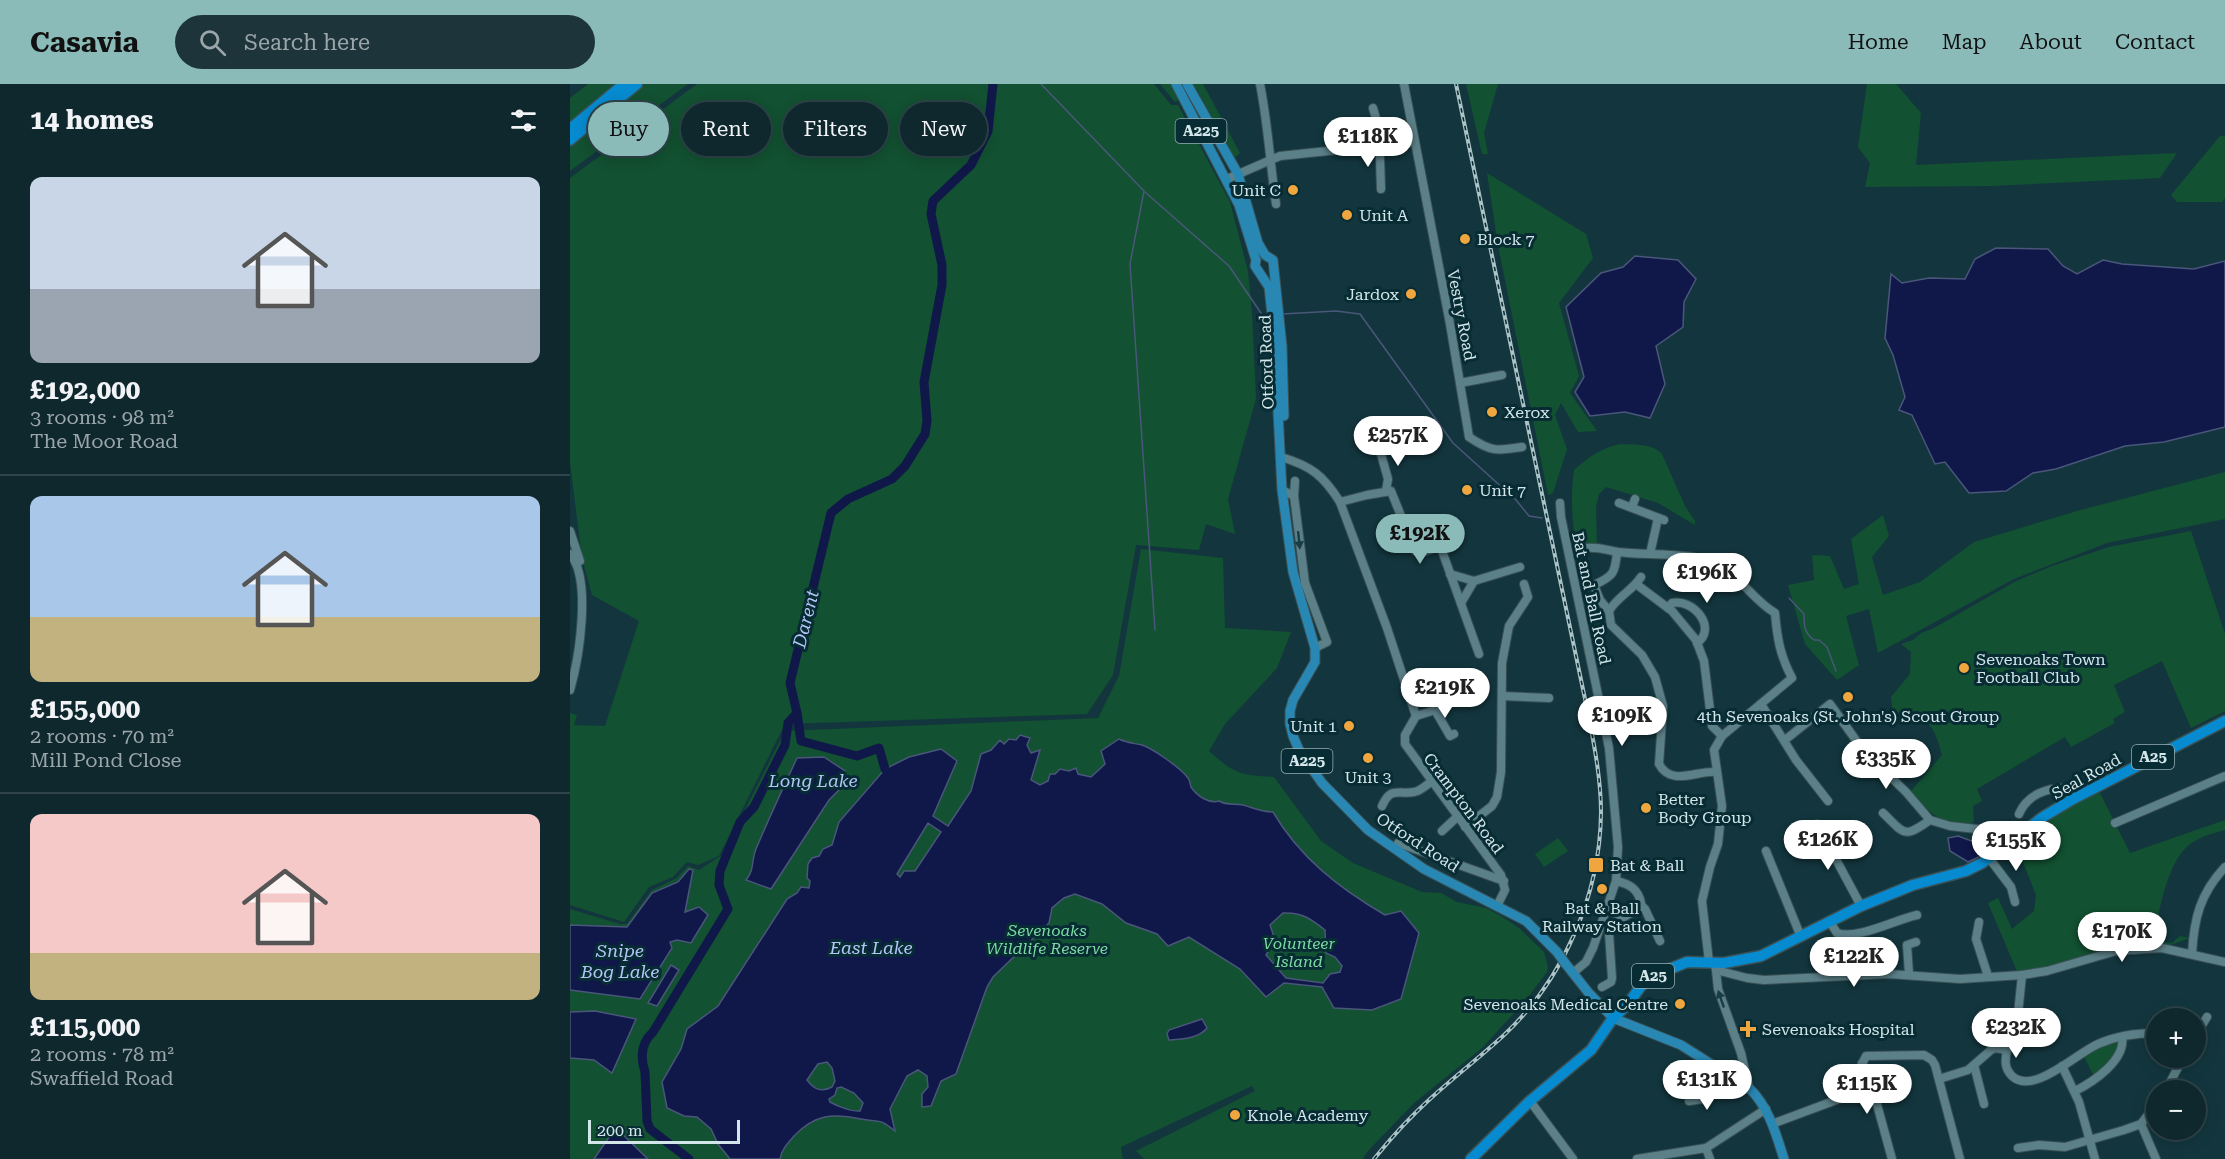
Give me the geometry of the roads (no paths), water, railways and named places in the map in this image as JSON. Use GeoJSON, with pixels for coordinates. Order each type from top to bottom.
{"type":"FeatureCollection","features":[{"type":"Feature","properties":{"kind":"highway"},"geometry":{"type":"LineString","coordinates":[[570,129],[624,84]]}},
{"type":"Feature","properties":{"kind":"highway"},"geometry":{"type":"LineString","coordinates":[[570,140],[637,84]]}},
{"type":"Feature","properties":{"kind":"highway","name":"Seal Road"},"geometry":{"type":"LineString","coordinates":[[1613,1018],[1628,1004],[1641,986],[1655,975],[1684,963],[1713,965],[1755,958],[1861,906],[1913,885],[1966,871],[1989,858],[2043,817],[2073,799],[2225,721]]}},
{"type":"Feature","properties":{"kind":"highway","name":"A25"},"geometry":{"type":"LineString","coordinates":[[1471,1159],[1530,1101],[1591,1050],[1613,1018]]}},
{"type":"Feature","properties":{"kind":"main road","name":"Otford Road"},"geometry":{"type":"LineString","coordinates":[[1176,84],[1239,205],[1256,260],[1255,266],[1269,287],[1274,334],[1282,490],[1293,572],[1315,648],[1315,662],[1293,700],[1290,711],[1290,724],[1299,750],[1322,783],[1368,830],[1424,869],[1526,921],[1557,952],[1613,1018]]}},
{"type":"Feature","properties":{"kind":"main road","name":"Otford Road"},"geometry":{"type":"LineString","coordinates":[[1187,84],[1238,174],[1258,243],[1265,255],[1271,258],[1282,346],[1284,402],[1281,457]]}},
{"type":"Feature","properties":{"kind":"main road"},"geometry":{"type":"LineString","coordinates":[[1256,260],[1261,255],[1265,255]]}},
{"type":"Feature","properties":{"kind":"main road"},"geometry":{"type":"LineString","coordinates":[[1259,272],[1268,272],[1273,266]]}},
{"type":"Feature","properties":{"kind":"main road","name":"A225"},"geometry":{"type":"LineString","coordinates":[[1613,1018],[1681,1045],[1749,1088],[1766,1110],[1784,1159]]}},
{"type":"Feature","properties":{"kind":"street"},"geometry":{"type":"LineString","coordinates":[[1260,84],[1267,119],[1276,204]]}},
{"type":"Feature","properties":{"kind":"street","name":"Vestry Road"},"geometry":{"type":"LineString","coordinates":[[1404,84],[1469,437],[1481,446],[1497,451],[1522,446]]}},
{"type":"Feature","properties":{"kind":"street"},"geometry":{"type":"LineString","coordinates":[[1373,108],[1379,129],[1381,189]]}},
{"type":"Feature","properties":{"kind":"street"},"geometry":{"type":"LineString","coordinates":[[1227,179],[1280,156],[1414,142]]}},
{"type":"Feature","properties":{"kind":"street"},"geometry":{"type":"LineString","coordinates":[[1460,383],[1502,375]]}},
{"type":"Feature","properties":{"kind":"street"},"geometry":{"type":"LineString","coordinates":[[1379,447],[1388,479],[1386,491]]}},
{"type":"Feature","properties":{"kind":"street"},"geometry":{"type":"LineString","coordinates":[[1281,457],[1305,464],[1329,484],[1340,502],[1387,628],[1416,716],[1469,695]]}},
{"type":"Feature","properties":{"kind":"street","name":"Otford Road"},"geometry":{"type":"LineString","coordinates":[[1295,481],[1294,496],[1305,583],[1327,642],[1315,648]]}},
{"type":"Feature","properties":{"kind":"street"},"geometry":{"type":"LineString","coordinates":[[1282,490],[1294,496]]}},
{"type":"Feature","properties":{"kind":"street"},"geometry":{"type":"LineString","coordinates":[[1340,502],[1386,491],[1392,493],[1416,552],[1440,547],[1479,654]]}},
{"type":"Feature","properties":{"kind":"street"},"geometry":{"type":"LineString","coordinates":[[1632,507],[1635,499]]}},
{"type":"Feature","properties":{"kind":"street","name":"Bat and Ball Road"},"geometry":{"type":"LineString","coordinates":[[1560,503],[1609,748],[1618,847],[1616,881],[1593,948],[1586,962],[1573,973]]}},
{"type":"Feature","properties":{"kind":"street"},"geometry":{"type":"LineString","coordinates":[[1619,503],[1661,519],[1650,554]]}},
{"type":"Feature","properties":{"kind":"street"},"geometry":{"type":"LineString","coordinates":[[570,531],[580,562],[578,564],[581,581],[578,655],[570,690]]}},
{"type":"Feature","properties":{"kind":"street"},"geometry":{"type":"LineString","coordinates":[[1586,548],[1603,547],[1617,552],[1701,558],[1715,562],[1775,613],[1779,648],[1792,678],[1722,736],[1714,750],[1722,806],[1721,823],[1718,844],[1702,901],[1716,981],[1744,1063],[1749,1088]]}},
{"type":"Feature","properties":{"kind":"street"},"geometry":{"type":"LineString","coordinates":[[1610,611],[1600,600],[1594,585],[1610,577],[1616,568],[1617,552]]}},
{"type":"Feature","properties":{"kind":"street"},"geometry":{"type":"LineString","coordinates":[[570,554],[578,564]]}},
{"type":"Feature","properties":{"kind":"street"},"geometry":{"type":"LineString","coordinates":[[1450,574],[1474,582],[1520,567]]}},
{"type":"Feature","properties":{"kind":"street"},"geometry":{"type":"LineString","coordinates":[[1716,772],[1677,777],[1668,775],[1662,770],[1659,754],[1663,706],[1655,677],[1642,656],[1611,625],[1610,611],[1617,600],[1639,581],[1682,621],[1697,643],[1704,661],[1712,726],[1722,736]]}},
{"type":"Feature","properties":{"kind":"street"},"geometry":{"type":"LineString","coordinates":[[1461,603],[1474,582]]}},
{"type":"Feature","properties":{"kind":"street"},"geometry":{"type":"LineString","coordinates":[[1465,827],[1492,806],[1497,797],[1501,770],[1502,663],[1509,626],[1528,597],[1524,584]]}},
{"type":"Feature","properties":{"kind":"street"},"geometry":{"type":"LineString","coordinates":[[1668,608],[1672,603],[1680,602],[1693,608],[1699,614],[1705,631],[1697,643]]}},
{"type":"Feature","properties":{"kind":"street"},"geometry":{"type":"LineString","coordinates":[[1502,696],[1549,698]]}},
{"type":"Feature","properties":{"kind":"street"},"geometry":{"type":"LineString","coordinates":[[1761,704],[1804,771],[1828,801]]}},
{"type":"Feature","properties":{"kind":"street"},"geometry":{"type":"LineString","coordinates":[[1785,740],[1830,704],[1863,750],[1906,792],[1930,820],[1950,826],[1985,830],[1994,835],[2004,846]]}},
{"type":"Feature","properties":{"kind":"street"},"geometry":{"type":"LineString","coordinates":[[1435,710],[1450,736],[1454,734]]}},
{"type":"Feature","properties":{"kind":"street","name":"Crampton Road"},"geometry":{"type":"LineString","coordinates":[[1416,716],[1405,735],[1405,744],[1504,881],[1505,890],[1497,906]]}},
{"type":"Feature","properties":{"kind":"street"},"geometry":{"type":"LineString","coordinates":[[2115,823],[2225,776]]}},
{"type":"Feature","properties":{"kind":"street"},"geometry":{"type":"LineString","coordinates":[[1382,806],[1384,796],[1398,791],[1415,792],[1431,782]]}},
{"type":"Feature","properties":{"kind":"street"},"geometry":{"type":"LineString","coordinates":[[2019,814],[2024,802],[2047,790],[2067,788],[2073,799]]}},
{"type":"Feature","properties":{"kind":"street"},"geometry":{"type":"LineString","coordinates":[[1883,813],[1888,823],[1909,833],[1930,820]]}},
{"type":"Feature","properties":{"kind":"street"},"geometry":{"type":"LineString","coordinates":[[1442,831],[1457,817]]}},
{"type":"Feature","properties":{"kind":"street"},"geometry":{"type":"LineString","coordinates":[[1817,824],[1861,906]]}},
{"type":"Feature","properties":{"kind":"street","name":"Otford Road"},"geometry":{"type":"LineString","coordinates":[[1398,843],[1504,881]]}},
{"type":"Feature","properties":{"kind":"street"},"geometry":{"type":"LineString","coordinates":[[1766,851],[1801,937]]}},
{"type":"Feature","properties":{"kind":"street"},"geometry":{"type":"LineString","coordinates":[[1989,858],[2015,902]]}},
{"type":"Feature","properties":{"kind":"street"},"geometry":{"type":"LineString","coordinates":[[2192,954],[2201,900],[2225,867]]}},
{"type":"Feature","properties":{"kind":"street"},"geometry":{"type":"LineString","coordinates":[[1616,881],[1635,889],[1660,941]]}},
{"type":"Feature","properties":{"kind":"street"},"geometry":{"type":"LineString","coordinates":[[1602,987],[1611,982],[1612,978],[1610,925],[1641,905]]}},
{"type":"Feature","properties":{"kind":"street"},"geometry":{"type":"LineString","coordinates":[[1830,922],[1837,933],[1862,934],[1914,914]]}},
{"type":"Feature","properties":{"kind":"street"},"geometry":{"type":"LineString","coordinates":[[1980,922],[1976,939],[1988,976]]}},
{"type":"Feature","properties":{"kind":"street"},"geometry":{"type":"LineString","coordinates":[[1908,974],[1907,945],[1917,942]]}},
{"type":"Feature","properties":{"kind":"street"},"geometry":{"type":"LineString","coordinates":[[1713,965],[1747,978],[1797,980],[1861,975],[1908,974],[1928,978],[1960,979],[2022,975],[2122,951],[2162,948],[2225,963]]}},
{"type":"Feature","properties":{"kind":"street"},"geometry":{"type":"LineString","coordinates":[[2022,975],[2019,1014],[2007,1050],[2005,1064],[2013,1077],[2022,1082],[2034,1081],[2097,1044],[2122,1037],[2146,1034]]}},
{"type":"Feature","properties":{"kind":"street"},"geometry":{"type":"LineString","coordinates":[[2075,1091],[2096,1080],[2109,1067],[2121,1046],[2122,1037]]}},
{"type":"Feature","properties":{"kind":"street"},"geometry":{"type":"LineString","coordinates":[[1939,1079],[1964,1071],[1995,1048],[2007,1050]]}},
{"type":"Feature","properties":{"kind":"street"},"geometry":{"type":"LineString","coordinates":[[1772,1124],[1839,1099],[1848,1093],[1866,1056],[1924,1055],[1932,1060],[1939,1079],[1960,1159]]}},
{"type":"Feature","properties":{"kind":"street"},"geometry":{"type":"LineString","coordinates":[[1862,1063],[1870,1079],[1892,1159]]}},
{"type":"Feature","properties":{"kind":"street"},"geometry":{"type":"LineString","coordinates":[[1974,1065],[1985,1100]]}},
{"type":"Feature","properties":{"kind":"street"},"geometry":{"type":"LineString","coordinates":[[2062,1066],[2075,1091],[2095,1159]]}},
{"type":"Feature","properties":{"kind":"street"},"geometry":{"type":"LineString","coordinates":[[1689,1101],[1703,1099],[1714,1092]]}},
{"type":"Feature","properties":{"kind":"street"},"geometry":{"type":"LineString","coordinates":[[1530,1101],[1573,1159]]}},
{"type":"Feature","properties":{"kind":"street"},"geometry":{"type":"LineString","coordinates":[[1637,1159],[1706,1148],[1766,1110]]}},
{"type":"Feature","properties":{"kind":"street"},"geometry":{"type":"LineString","coordinates":[[2018,1148],[2065,1147],[2140,1124],[2146,1117]]}},
{"type":"Feature","properties":{"kind":"street"},"geometry":{"type":"LineString","coordinates":[[2140,1124],[2156,1159]]}},
{"type":"Feature","properties":{"kind":"street"},"geometry":{"type":"LineString","coordinates":[[2026,1136],[2028,1146]]}},
{"type":"Feature","properties":{"kind":"street"},"geometry":{"type":"LineString","coordinates":[[1706,1148],[1710,1159]]}},
{"type":"Feature","properties":{"kind":"water"},"geometry":{"type":"Polygon","coordinates":[[[1996,248],[2048,249],[2063,266],[2077,274],[2103,260],[2122,264],[2194,269],[2225,261],[2225,427],[2164,442],[2125,446],[2056,469],[2033,473],[2006,491],[1969,493],[1945,462],[1935,464],[1912,415],[1899,410],[1905,397],[1893,355],[1885,338],[1891,274],[1902,283],[1929,278],[1965,279],[1975,259],[1996,248]]]}},
{"type":"Feature","properties":{"kind":"water"},"geometry":{"type":"Polygon","coordinates":[[[1635,256],[1678,260],[1696,279],[1684,302],[1683,327],[1656,346],[1665,384],[1650,418],[1625,412],[1590,416],[1575,392],[1584,377],[1566,307],[1601,273],[1623,267],[1635,256]]]}},
{"type":"Feature","properties":{"kind":"water","name":"East Lake"},"geometry":{"type":"Polygon","coordinates":[[[1020,735],[1030,738],[1027,745],[1031,753],[1040,750],[1031,780],[1040,785],[1048,781],[1050,774],[1055,774],[1060,769],[1069,771],[1076,768],[1078,774],[1091,777],[1105,764],[1101,751],[1119,739],[1147,747],[1166,759],[1185,774],[1191,787],[1204,798],[1273,812],[1295,844],[1336,883],[1385,915],[1401,911],[1419,933],[1401,999],[1372,1010],[1334,1008],[1322,987],[1284,983],[1266,997],[1240,969],[1189,937],[1168,946],[1157,934],[1126,923],[1102,904],[1075,894],[1064,898],[1052,908],[1049,923],[993,977],[987,987],[956,1074],[941,1081],[931,1106],[922,1107],[922,1094],[928,1087],[927,1076],[918,1070],[907,1076],[890,1109],[895,1131],[879,1121],[842,1116],[825,1117],[809,1123],[794,1136],[785,1147],[780,1159],[730,1159],[718,1144],[711,1129],[697,1117],[684,1116],[667,1108],[662,1082],[681,1049],[687,1029],[718,1006],[787,899],[797,893],[801,887],[809,888],[808,864],[812,858],[819,856],[823,849],[832,845],[839,822],[885,769],[909,757],[941,749],[957,761],[933,816],[948,826],[971,791],[981,754],[991,750],[1000,740],[1004,744],[1009,739],[1016,740],[1020,735]],[[928,823],[897,874],[900,877],[904,871],[915,871],[941,832],[928,823]],[[1283,913],[1270,925],[1275,940],[1266,955],[1286,978],[1323,983],[1330,974],[1340,972],[1342,966],[1335,957],[1326,953],[1325,930],[1315,923],[1301,915],[1283,913]],[[827,1062],[818,1064],[807,1080],[818,1089],[824,1090],[832,1087],[835,1081],[832,1068],[827,1062]],[[841,1087],[837,1088],[835,1095],[829,1099],[830,1102],[849,1110],[860,1111],[863,1103],[854,1093],[841,1087]]]}},
{"type":"Feature","properties":{"kind":"water","name":"Long Lake"},"geometry":{"type":"Polygon","coordinates":[[[824,757],[845,771],[844,785],[829,800],[771,889],[746,880],[751,872],[756,849],[797,758],[824,757]]]}},
{"type":"Feature","properties":{"kind":"water"},"geometry":{"type":"Polygon","coordinates":[[[1958,836],[1977,843],[1983,855],[1968,862],[1950,851],[1948,838],[1958,836]]]}},
{"type":"Feature","properties":{"kind":"water","name":"Snipe Bog Lake"},"geometry":{"type":"Polygon","coordinates":[[[689,869],[693,870],[685,912],[699,907],[708,915],[691,943],[677,940],[670,942],[672,948],[640,999],[570,990],[570,925],[627,927],[652,893],[678,882],[689,869]]]}},
{"type":"Feature","properties":{"kind":"water"},"geometry":{"type":"Polygon","coordinates":[[[671,965],[679,970],[657,1006],[648,1003],[671,965]]]}},
{"type":"Feature","properties":{"kind":"water"},"geometry":{"type":"Polygon","coordinates":[[[595,1011],[636,1019],[612,1073],[594,1060],[570,1058],[570,1012],[595,1011]]]}},
{"type":"Feature","properties":{"kind":"water"},"geometry":{"type":"Polygon","coordinates":[[[1202,1019],[1207,1028],[1203,1032],[1190,1038],[1169,1040],[1167,1034],[1169,1030],[1202,1019]]]}},
{"type":"Feature","properties":{"kind":"water"},"geometry":{"type":"Polygon","coordinates":[[[620,1132],[648,1159],[594,1159],[612,1133],[620,1132]]]}},
{"type":"Feature","properties":{"kind":"waterway","name":"Darent"},"geometry":{"type":"LineString","coordinates":[[689,1159],[650,1129],[647,1121],[645,1072],[642,1061],[644,1046],[728,909],[719,885],[720,871],[740,822],[754,807],[785,745],[788,723],[797,713],[790,683],[831,513],[848,499],[892,479],[905,466],[925,434],[927,421],[924,382],[942,285],[942,265],[931,214],[933,201],[971,165],[988,131],[993,84]]}},
{"type":"Feature","properties":{"kind":"waterway"},"geometry":{"type":"LineString","coordinates":[[1041,84],[1144,191],[1130,264],[1155,630]]}},
{"type":"Feature","properties":{"kind":"waterway"},"geometry":{"type":"LineString","coordinates":[[1145,192],[1229,266],[1263,316],[1268,316]]}},
{"type":"Feature","properties":{"kind":"waterway"},"geometry":{"type":"LineString","coordinates":[[1282,314],[1336,311],[1360,314],[1453,443],[1516,500],[1529,516],[1542,518]]}},
{"type":"Feature","properties":{"kind":"waterway"},"geometry":{"type":"LineString","coordinates":[[1789,598],[1804,614],[1808,635],[1827,647],[1836,671]]}},
{"type":"Feature","properties":{"kind":"waterway"},"geometry":{"type":"LineString","coordinates":[[797,713],[801,741],[857,756],[879,748],[885,769]]}},
{"type":"Feature","properties":{"kind":"railway"},"geometry":{"type":"LineString","coordinates":[[1374,1159],[1423,1106],[1503,1036],[1543,989],[1574,935],[1594,875],[1599,844],[1600,789],[1591,730],[1456,84]]}},
{"type":"Feature","properties":{"kind":"place","name":"Unit C"},"geometry":{"type":"Point","coordinates":[1293,190]}},
{"type":"Feature","properties":{"kind":"place","name":"Unit A"},"geometry":{"type":"Point","coordinates":[1347,215]}},
{"type":"Feature","properties":{"kind":"place","name":"Block 7"},"geometry":{"type":"Point","coordinates":[1465,239]}},
{"type":"Feature","properties":{"kind":"place","name":"Jardox"},"geometry":{"type":"Point","coordinates":[1411,294]}},
{"type":"Feature","properties":{"kind":"place","name":"Xerox"},"geometry":{"type":"Point","coordinates":[1492,412]}},
{"type":"Feature","properties":{"kind":"place","name":"Unit 7"},"geometry":{"type":"Point","coordinates":[1467,490]}},
{"type":"Feature","properties":{"kind":"place","name":"Sevenoaks Town Football Club"},"geometry":{"type":"Point","coordinates":[1964,668]}},
{"type":"Feature","properties":{"kind":"place","name":"4th Sevenoaks (St. John's) Scout Group"},"geometry":{"type":"Point","coordinates":[1848,697]}},
{"type":"Feature","properties":{"kind":"place","name":"Unit 1"},"geometry":{"type":"Point","coordinates":[1349,726]}},
{"type":"Feature","properties":{"kind":"place","name":"Unit 3"},"geometry":{"type":"Point","coordinates":[1368,758]}},
{"type":"Feature","properties":{"kind":"place","name":"Better Body Group"},"geometry":{"type":"Point","coordinates":[1646,808]}},
{"type":"Feature","properties":{"kind":"place","name":"Bat & Ball"},"geometry":{"type":"Point","coordinates":[1596,865]}},
{"type":"Feature","properties":{"kind":"place","name":"Bat & Ball Railway Station"},"geometry":{"type":"Point","coordinates":[1602,889]}},
{"type":"Feature","properties":{"kind":"place","name":"Sevenoaks Medical Centre"},"geometry":{"type":"Point","coordinates":[1680,1004]}},
{"type":"Feature","properties":{"kind":"place","name":"Sevenoaks Hospital"},"geometry":{"type":"Point","coordinates":[1748,1029]}},
{"type":"Feature","properties":{"kind":"place","name":"Knole Academy"},"geometry":{"type":"Point","coordinates":[1235,1115]}},
{"type":"Feature","properties":{"kind":"park label","name":"Sevenoaks Wildlife Reserve"},"geometry":{"type":"Point","coordinates":[1047,939]}},
{"type":"Feature","properties":{"kind":"park label","name":"Volunteer Island"},"geometry":{"type":"Point","coordinates":[1299,952]}}]}
